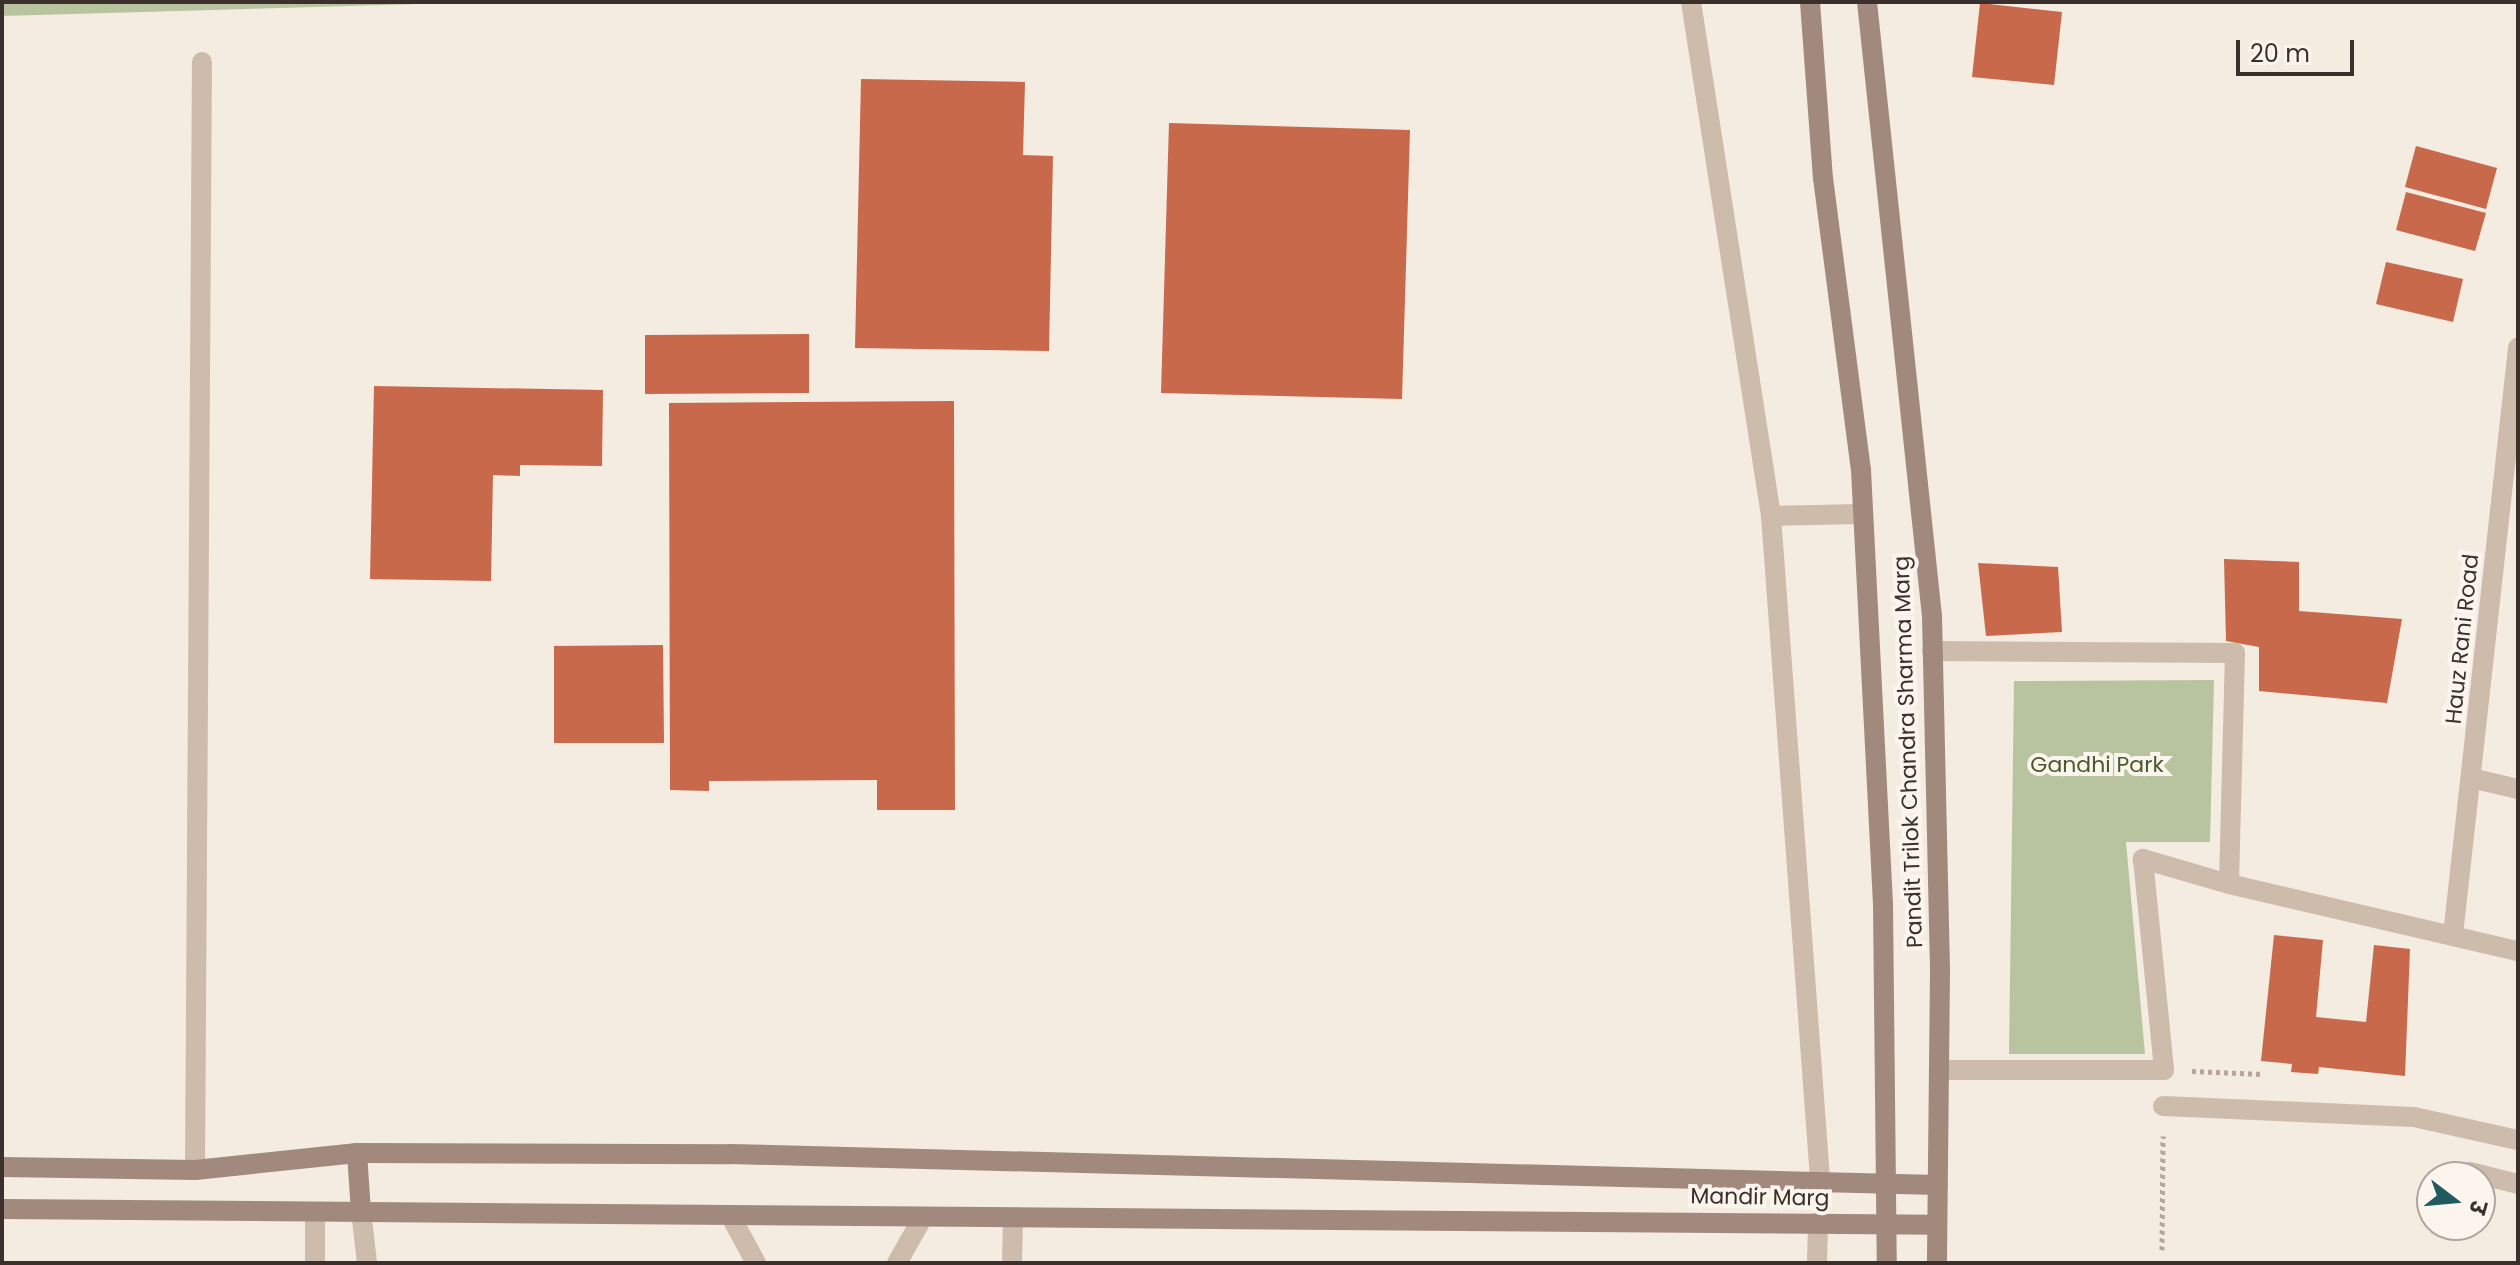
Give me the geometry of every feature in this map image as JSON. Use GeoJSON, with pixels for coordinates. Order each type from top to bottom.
{"type":"FeatureCollection","features":[{"type":"Feature","properties":{"kind":"main road","name":"Pandit Trilok Chandra Sharma Marg"},"geometry":{"type":"LineString","coordinates":[[1810,2],[1861,514],[1883,904],[1887,1263]]}},
{"type":"Feature","properties":{"kind":"main road","name":"Pandit Trilok Chandra Sharma Marg"},"geometry":{"type":"LineString","coordinates":[[1867,2],[1932,651],[1939,1070],[1937,1263]]}},
{"type":"Feature","properties":{"kind":"main road","name":"Mandir Marg"},"geometry":{"type":"LineString","coordinates":[[2,1167],[195,1170],[357,1153],[730,1154],[1588,1178],[1820,1179],[1938,1185]]}},
{"type":"Feature","properties":{"kind":"main road"},"geometry":{"type":"LineString","coordinates":[[357,1153],[361,1211]]}},
{"type":"Feature","properties":{"kind":"main road","name":"Mandir Marg"},"geometry":{"type":"LineString","coordinates":[[2,1209],[1013,1219],[1582,1219],[1937,1225]]}},
{"type":"Feature","properties":{"kind":"street"},"geometry":{"type":"LineString","coordinates":[[1691,2],[1771,516],[1820,1179]]}},
{"type":"Feature","properties":{"kind":"street"},"geometry":{"type":"LineString","coordinates":[[195,1170],[202,62]]}},
{"type":"Feature","properties":{"kind":"street","name":"Hauz Rani Road"},"geometry":{"type":"LineString","coordinates":[[2453,935],[2518,348]]}},
{"type":"Feature","properties":{"kind":"street"},"geometry":{"type":"LineString","coordinates":[[1771,516],[1861,514]]}},
{"type":"Feature","properties":{"kind":"street"},"geometry":{"type":"LineString","coordinates":[[1932,651],[2235,653],[2229,884]]}},
{"type":"Feature","properties":{"kind":"street"},"geometry":{"type":"LineString","coordinates":[[2471,778],[2518,789]]}},
{"type":"Feature","properties":{"kind":"street"},"geometry":{"type":"LineString","coordinates":[[1939,1070],[2164,1070],[2143,859],[2229,884],[2518,951]]}},
{"type":"Feature","properties":{"kind":"street"},"geometry":{"type":"LineString","coordinates":[[2163,1106],[2414,1117],[2518,1140]]}},
{"type":"Feature","properties":{"kind":"street"},"geometry":{"type":"LineString","coordinates":[[2496,1178],[2518,1184]]}},
{"type":"Feature","properties":{"kind":"street"},"geometry":{"type":"LineString","coordinates":[[361,1211],[367,1263]]}},
{"type":"Feature","properties":{"kind":"street"},"geometry":{"type":"LineString","coordinates":[[315,1214],[315,1263]]}},
{"type":"Feature","properties":{"kind":"street"},"geometry":{"type":"LineString","coordinates":[[730,1215],[756,1263]]}},
{"type":"Feature","properties":{"kind":"street"},"geometry":{"type":"LineString","coordinates":[[897,1263],[923,1217]]}},
{"type":"Feature","properties":{"kind":"street"},"geometry":{"type":"LineString","coordinates":[[1012,1263],[1013,1219]]}},
{"type":"Feature","properties":{"kind":"street"},"geometry":{"type":"LineString","coordinates":[[1817,1263],[1818,1222]]}},
{"type":"Feature","properties":{"kind":"green space"},"geometry":{"type":"Polygon","coordinates":[[[2,2],[488,2],[2,16],[2,2]]]}},
{"type":"Feature","properties":{"kind":"green space","name":"Gandhi Park"},"geometry":{"type":"Polygon","coordinates":[[[2214,680],[2210,842],[2126,842],[2145,1054],[2009,1054],[2014,681],[2214,680]]]}},
{"type":"Feature","properties":{"kind":"building"},"geometry":{"type":"Polygon","coordinates":[[[1980,3],[2062,12],[2054,85],[1972,77],[1980,3]]]}},
{"type":"Feature","properties":{"kind":"building"},"geometry":{"type":"Polygon","coordinates":[[[861,79],[1025,82],[1023,155],[1053,156],[1049,351],[855,348],[861,79]]]}},
{"type":"Feature","properties":{"kind":"building"},"geometry":{"type":"Polygon","coordinates":[[[1169,123],[1410,130],[1402,399],[1161,393],[1169,123]]]}},
{"type":"Feature","properties":{"kind":"building"},"geometry":{"type":"Polygon","coordinates":[[[2416,146],[2497,168],[2486,209],[2405,187],[2416,146]]]}},
{"type":"Feature","properties":{"kind":"building"},"geometry":{"type":"Polygon","coordinates":[[[2406,192],[2486,213],[2475,251],[2396,230],[2406,192]]]}},
{"type":"Feature","properties":{"kind":"building"},"geometry":{"type":"Polygon","coordinates":[[[2386,262],[2463,279],[2453,322],[2376,304],[2386,262]]]}},
{"type":"Feature","properties":{"kind":"building"},"geometry":{"type":"Polygon","coordinates":[[[809,334],[809,393],[645,394],[645,335],[809,334]]]}},
{"type":"Feature","properties":{"kind":"building"},"geometry":{"type":"Polygon","coordinates":[[[374,386],[603,390],[602,466],[520,465],[520,476],[493,475],[491,581],[370,579],[374,386]]]}},
{"type":"Feature","properties":{"kind":"building"},"geometry":{"type":"Polygon","coordinates":[[[954,401],[955,810],[877,810],[877,780],[709,781],[709,791],[670,790],[669,403],[954,401]]]}},
{"type":"Feature","properties":{"kind":"building"},"geometry":{"type":"Polygon","coordinates":[[[2224,559],[2299,562],[2299,611],[2402,619],[2387,703],[2259,691],[2259,647],[2226,641],[2224,559]]]}},
{"type":"Feature","properties":{"kind":"building"},"geometry":{"type":"Polygon","coordinates":[[[1978,563],[2058,567],[2062,632],[1986,636],[1978,563]]]}},
{"type":"Feature","properties":{"kind":"building"},"geometry":{"type":"Polygon","coordinates":[[[663,645],[664,743],[554,743],[554,646],[663,645]]]}},
{"type":"Feature","properties":{"kind":"building"},"geometry":{"type":"Polygon","coordinates":[[[2274,935],[2323,940],[2316,1017],[2366,1022],[2374,945],[2410,949],[2405,1076],[2319,1067],[2318,1074],[2291,1072],[2292,1064],[2261,1061],[2274,935]]]}}]}
